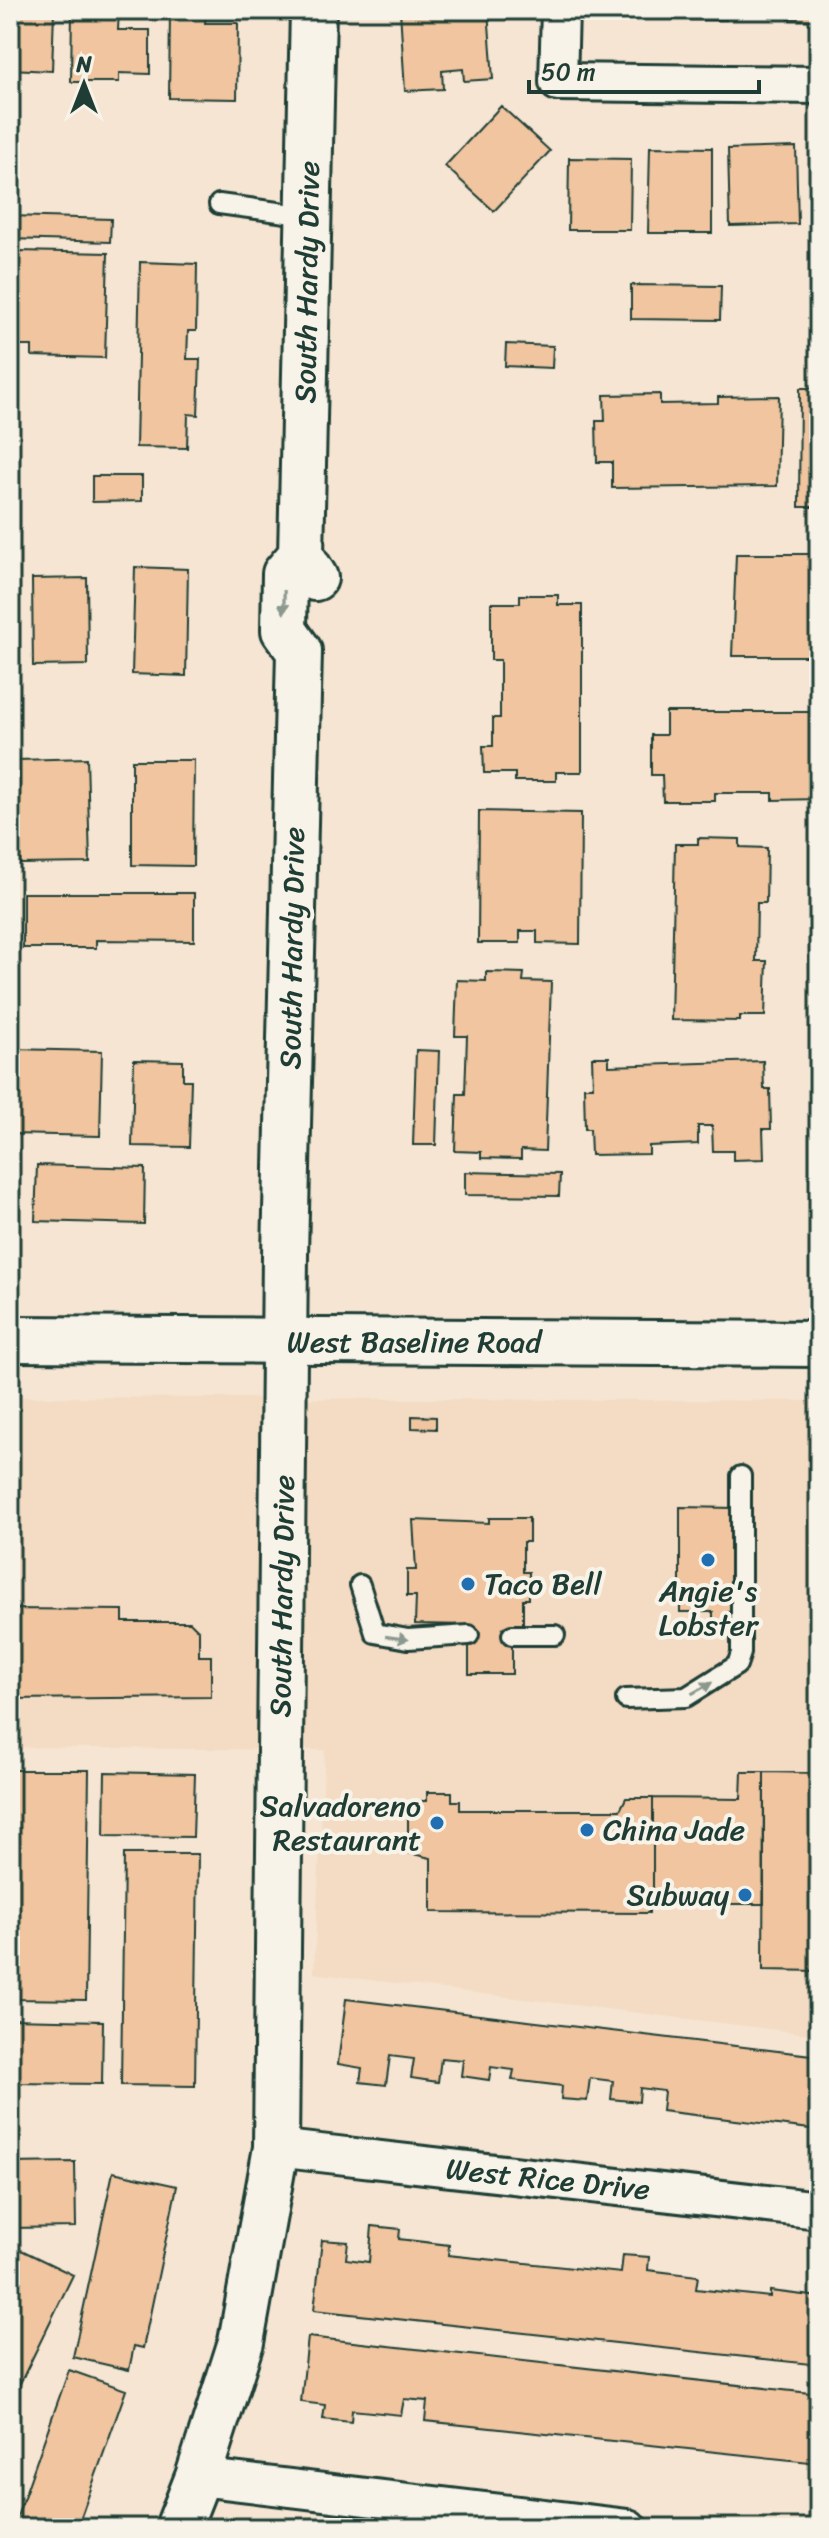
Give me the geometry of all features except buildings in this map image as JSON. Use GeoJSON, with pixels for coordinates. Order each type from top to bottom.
{"type":"FeatureCollection","features":[{"type":"Feature","properties":{"kind":"street","name":"South Hardy Drive"},"geometry":{"type":"LineString","coordinates":[[178,2528],[198,2477],[241,2342],[276,2148],[285,1341],[299,651],[284,630],[285,574],[301,555],[313,10]]}},
{"type":"Feature","properties":{"kind":"street"},"geometry":{"type":"LineString","coordinates":[[560,10],[558,82],[819,85]]}},
{"type":"Feature","properties":{"kind":"street","name":"West Baseline Road"},"geometry":{"type":"LineString","coordinates":[[10,1339],[819,1344]]}},
{"type":"Feature","properties":{"kind":"street","name":"West Rice Drive"},"geometry":{"type":"LineString","coordinates":[[276,2148],[819,2210]]}},
{"type":"Feature","properties":{"kind":"street"},"geometry":{"type":"LineString","coordinates":[[198,2477],[628,2528]]}},
{"type":"Feature","properties":{"kind":"lane"},"geometry":{"type":"LineString","coordinates":[[219,204],[308,216]]}},
{"type":"Feature","properties":{"kind":"lane"},"geometry":{"type":"LineString","coordinates":[[626,1699],[686,1697],[737,1665],[741,1653],[741,1476]]}},
{"type":"Feature","properties":{"kind":"lane"},"geometry":{"type":"LineString","coordinates":[[360,1585],[375,1633],[408,1639],[469,1635]]}},
{"type":"Feature","properties":{"kind":"lane"},"geometry":{"type":"LineString","coordinates":[[512,1635],[555,1635]]}},
{"type":"Feature","properties":{"kind":"shaded area"},"geometry":{"type":"Polygon","coordinates":[[[10,1397],[819,1401],[819,2035],[314,1973],[325,1750],[10,1747],[10,1397]]]}},
{"type":"Feature","properties":{"kind":"place","name":"Angie's Lobster"},"geometry":{"type":"Point","coordinates":[708,1560]}},
{"type":"Feature","properties":{"kind":"place","name":"Taco Bell"},"geometry":{"type":"Point","coordinates":[468,1584]}},
{"type":"Feature","properties":{"kind":"place","name":"Salvadoreno Restaurant"},"geometry":{"type":"Point","coordinates":[437,1823]}},
{"type":"Feature","properties":{"kind":"place","name":"China Jade"},"geometry":{"type":"Point","coordinates":[587,1830]}},
{"type":"Feature","properties":{"kind":"place","name":"Subway"},"geometry":{"type":"Point","coordinates":[745,1895]}}]}
